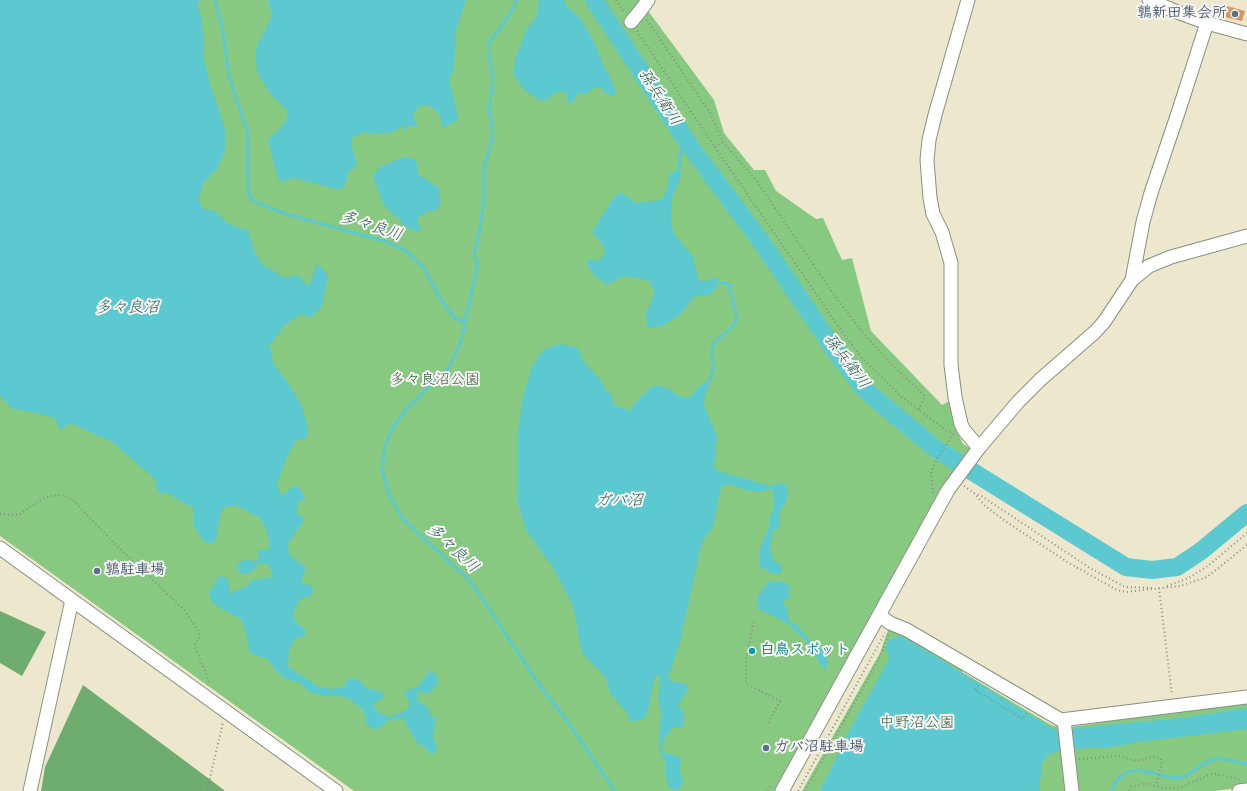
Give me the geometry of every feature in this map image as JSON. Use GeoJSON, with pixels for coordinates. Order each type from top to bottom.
{"type":"FeatureCollection","features":[{"type":"Feature","properties":{"kind":"street"},"geometry":{"type":"LineString","coordinates":[[968,0],[935,115],[927,160],[930,198],[933,214],[942,232],[951,263],[952,365],[955,397],[961,424],[977,451]]}},
{"type":"Feature","properties":{"kind":"street"},"geometry":{"type":"LineString","coordinates":[[1149,0],[1206,23],[1247,34]]}},
{"type":"Feature","properties":{"kind":"street"},"geometry":{"type":"LineString","coordinates":[[631,22],[644,5]]}},
{"type":"Feature","properties":{"kind":"street"},"geometry":{"type":"LineString","coordinates":[[1132,280],[1143,222],[1151,193],[1206,23]]}},
{"type":"Feature","properties":{"kind":"street"},"geometry":{"type":"LineString","coordinates":[[782,791],[948,490],[977,451],[1018,402],[1041,379],[1095,332],[1104,322],[1132,280],[1149,266],[1171,257],[1247,236]]}},
{"type":"Feature","properties":{"kind":"street"},"geometry":{"type":"LineString","coordinates":[[0,548],[117,631],[336,791]]}},
{"type":"Feature","properties":{"kind":"street"},"geometry":{"type":"LineString","coordinates":[[30,791],[72,600]]}},
{"type":"Feature","properties":{"kind":"street"},"geometry":{"type":"LineString","coordinates":[[879,615],[892,627],[907,630],[1061,720],[1064,723],[1074,757],[1072,791]]}},
{"type":"Feature","properties":{"kind":"street"},"geometry":{"type":"LineString","coordinates":[[1064,723],[1174,706],[1247,697]]}},
{"type":"Feature","properties":{"kind":"path"},"geometry":{"type":"LineString","coordinates":[[616,0],[845,336],[864,360],[902,397],[947,431],[954,433],[964,430]]}},
{"type":"Feature","properties":{"kind":"path"},"geometry":{"type":"LineString","coordinates":[[644,5],[710,113],[723,142],[756,180],[836,298],[860,330],[888,362],[925,396],[919,410]]}},
{"type":"Feature","properties":{"kind":"path"},"geometry":{"type":"LineString","coordinates":[[715,147],[723,142]]}},
{"type":"Feature","properties":{"kind":"path"},"geometry":{"type":"LineString","coordinates":[[935,463],[951,436]]}},
{"type":"Feature","properties":{"kind":"path"},"geometry":{"type":"LineString","coordinates":[[957,478],[974,493],[985,506],[1008,523],[1069,563],[1117,590],[1126,592],[1180,586],[1207,577],[1247,546]]}},
{"type":"Feature","properties":{"kind":"path"},"geometry":{"type":"LineString","coordinates":[[974,493],[983,497],[1090,568],[1125,587],[1159,588],[1189,578],[1209,565],[1247,533]]}},
{"type":"Feature","properties":{"kind":"path"},"geometry":{"type":"LineString","coordinates":[[0,514],[20,514],[42,499],[50,496],[66,496],[74,501],[113,542],[183,609],[198,630],[200,636],[195,643],[195,648],[209,681],[205,688]]}},
{"type":"Feature","properties":{"kind":"path"},"geometry":{"type":"LineString","coordinates":[[1159,588],[1174,706]]}},
{"type":"Feature","properties":{"kind":"path"},"geometry":{"type":"LineString","coordinates":[[754,622],[746,659],[746,682],[747,684],[780,701],[768,723]]}},
{"type":"Feature","properties":{"kind":"path"},"geometry":{"type":"LineString","coordinates":[[798,791],[892,627]]}},
{"type":"Feature","properties":{"kind":"path"},"geometry":{"type":"LineString","coordinates":[[805,791],[876,664],[892,627]]}},
{"type":"Feature","properties":{"kind":"path"},"geometry":{"type":"LineString","coordinates":[[978,685],[975,690],[1011,712],[1023,719],[1026,714]]}},
{"type":"Feature","properties":{"kind":"path"},"geometry":{"type":"LineString","coordinates":[[207,791],[225,711]]}},
{"type":"Feature","properties":{"kind":"path"},"geometry":{"type":"LineString","coordinates":[[1074,757],[1119,756],[1136,761],[1152,756],[1160,758],[1162,762],[1161,771],[1156,786]]}},
{"type":"Feature","properties":{"kind":"path"},"geometry":{"type":"LineString","coordinates":[[1129,791],[1131,787],[1143,784],[1164,788],[1179,788],[1209,775],[1215,774],[1243,787]]}},
{"type":"Feature","properties":{"kind":"green space","name":"多々良沼公園"},"geometry":{"type":"Polygon","coordinates":[[[0,0],[640,0],[714,100],[724,133],[754,170],[765,170],[776,191],[816,219],[823,218],[842,260],[852,258],[871,331],[942,405],[951,400],[954,424],[963,444],[970,448],[971,451],[777,791],[354,791],[0,536],[0,0]]]}},
{"type":"Feature","properties":{"kind":"green space"},"geometry":{"type":"Polygon","coordinates":[[[0,611],[46,632],[22,676],[0,663],[0,611]]]}},
{"type":"Feature","properties":{"kind":"green space","name":"中野沼公園"},"geometry":{"type":"Polygon","coordinates":[[[890,627],[964,668],[962,672],[1051,725],[1058,727],[1071,727],[1221,705],[1247,703],[1247,787],[1214,791],[802,791],[880,653],[890,627]]]}},
{"type":"Feature","properties":{"kind":"green space"},"geometry":{"type":"Polygon","coordinates":[[[83,685],[224,791],[41,791],[45,767],[83,685]]]}},
{"type":"Feature","properties":{"kind":"water","name":"多々良沼"},"geometry":{"type":"Polygon","coordinates":[[[0,0],[201,0],[197,4],[201,17],[204,43],[203,55],[209,80],[225,129],[225,151],[216,171],[205,180],[198,199],[203,209],[215,211],[227,223],[248,230],[255,253],[262,264],[283,277],[300,276],[304,283],[309,285],[315,271],[315,264],[321,267],[328,276],[322,306],[311,318],[302,314],[286,324],[270,344],[273,363],[288,383],[302,406],[308,429],[306,440],[297,439],[287,457],[277,484],[282,497],[291,487],[298,486],[305,498],[298,504],[297,514],[305,519],[287,545],[291,557],[306,567],[301,582],[313,587],[312,595],[301,599],[296,606],[293,617],[306,632],[304,636],[295,639],[289,650],[288,667],[319,687],[331,689],[343,687],[350,677],[358,680],[367,688],[384,693],[383,698],[373,704],[373,707],[383,715],[390,717],[406,710],[410,706],[410,701],[405,695],[405,691],[418,687],[431,670],[437,676],[437,685],[429,693],[418,692],[418,701],[430,709],[430,716],[436,718],[433,735],[437,749],[434,754],[415,740],[403,718],[389,720],[377,730],[366,724],[364,710],[346,697],[312,694],[300,683],[286,679],[275,670],[268,659],[250,653],[242,620],[212,603],[209,593],[220,575],[228,579],[230,593],[246,587],[253,580],[273,577],[268,564],[259,564],[250,573],[241,574],[236,567],[243,560],[257,561],[259,556],[258,551],[264,549],[267,551],[270,544],[266,529],[259,517],[234,505],[222,509],[216,541],[207,544],[200,537],[193,524],[194,508],[170,494],[157,492],[156,480],[111,441],[71,423],[60,430],[55,418],[13,409],[0,396],[0,0]]]}},
{"type":"Feature","properties":{"kind":"water"},"geometry":{"type":"Polygon","coordinates":[[[268,0],[466,0],[456,31],[454,71],[449,79],[458,121],[442,128],[440,116],[436,111],[430,106],[421,106],[415,110],[413,117],[417,127],[413,127],[409,124],[407,129],[404,130],[401,124],[396,131],[380,134],[363,132],[355,136],[351,140],[357,164],[349,171],[347,181],[340,190],[295,178],[284,181],[278,180],[268,140],[286,121],[288,111],[270,94],[257,71],[255,50],[272,16],[268,0]]]}},
{"type":"Feature","properties":{"kind":"water"},"geometry":{"type":"Polygon","coordinates":[[[539,0],[564,0],[567,7],[583,22],[612,81],[616,92],[614,95],[611,96],[607,94],[601,88],[594,88],[587,93],[578,94],[573,102],[569,104],[565,92],[559,92],[544,101],[525,91],[514,75],[515,58],[526,30],[535,19],[539,0]]]}},
{"type":"Feature","properties":{"kind":"water"},"geometry":{"type":"Polygon","coordinates":[[[403,157],[414,159],[417,164],[418,174],[439,188],[441,203],[436,211],[431,210],[419,217],[417,222],[422,229],[418,231],[411,230],[402,224],[400,220],[383,205],[373,176],[382,166],[403,157]]]}},
{"type":"Feature","properties":{"kind":"water"},"geometry":{"type":"Polygon","coordinates":[[[675,171],[682,172],[673,194],[671,209],[671,223],[675,236],[693,257],[700,281],[704,282],[717,278],[718,285],[710,295],[695,296],[682,313],[666,324],[656,328],[647,327],[646,313],[655,292],[648,280],[626,276],[607,285],[595,276],[588,267],[588,259],[596,261],[602,258],[605,251],[602,244],[592,232],[613,199],[620,192],[636,203],[659,200],[665,195],[669,175],[675,171]]]}},
{"type":"Feature","properties":{"kind":"water","name":"ガバ沼"},"geometry":{"type":"Polygon","coordinates":[[[560,344],[578,348],[583,361],[602,382],[605,390],[612,394],[613,405],[629,411],[640,397],[655,385],[670,389],[678,396],[689,398],[703,383],[710,381],[703,403],[717,436],[714,466],[717,471],[771,486],[776,484],[786,484],[788,494],[787,500],[780,511],[780,527],[773,531],[770,550],[775,562],[782,566],[781,574],[772,574],[766,569],[760,568],[759,561],[760,548],[769,527],[770,517],[774,507],[774,493],[771,488],[762,492],[745,490],[730,484],[721,487],[713,527],[702,542],[680,642],[668,677],[671,681],[685,684],[688,689],[678,705],[680,709],[683,710],[684,721],[682,727],[672,728],[664,739],[662,751],[679,757],[681,760],[680,771],[683,781],[681,788],[676,790],[668,786],[666,777],[666,763],[659,749],[661,713],[658,698],[660,685],[659,676],[655,676],[647,714],[643,720],[630,721],[627,712],[618,703],[616,698],[610,694],[606,678],[582,653],[573,606],[554,569],[527,532],[518,504],[517,440],[523,396],[532,367],[543,350],[560,344]]]}},
{"type":"Feature","properties":{"kind":"water"},"geometry":{"type":"Polygon","coordinates":[[[769,581],[784,582],[790,587],[789,598],[785,599],[783,605],[788,607],[787,613],[790,622],[797,625],[815,646],[822,649],[828,661],[825,671],[806,641],[787,623],[757,609],[758,596],[769,581]]]}},
{"type":"Feature","properties":{"kind":"water","name":"中野沼公園"},"geometry":{"type":"Polygon","coordinates":[[[899,636],[907,639],[1057,730],[1180,718],[1247,708],[1247,729],[1131,743],[1121,746],[1075,749],[1052,753],[1047,755],[1042,765],[1039,791],[820,791],[851,728],[889,659],[888,653],[885,650],[888,641],[899,636]]]}},
{"type":"Feature","properties":{"kind":"building","name":"鶉新田集会所"},"geometry":{"type":"Polygon","coordinates":[[[1227,6],[1245,11],[1242,21],[1224,17],[1227,6]]]}},
{"type":"Feature","properties":{"kind":"waterway","name":"多々良川"},"geometry":{"type":"LineString","coordinates":[[215,0],[222,26],[229,76],[248,134],[248,187],[253,201],[286,214],[384,241],[405,250],[424,268],[441,300],[455,318],[465,322],[462,339],[449,368],[408,407],[392,429],[385,447],[382,470],[389,494],[402,518],[472,583],[536,680],[567,721],[615,791]]}},
{"type":"Feature","properties":{"kind":"waterway"},"geometry":{"type":"LineString","coordinates":[[465,322],[478,264],[474,255],[484,202],[484,169],[493,131],[489,110],[493,79],[488,44],[508,17],[516,0]]}},
{"type":"Feature","properties":{"kind":"waterway","name":"孫兵衛川"},"geometry":{"type":"LineString","coordinates":[[594,0],[690,146],[765,247],[836,352],[866,391],[936,449],[1126,567],[1152,570],[1177,567],[1201,551],[1247,513]]}},
{"type":"Feature","properties":{"kind":"waterway"},"geometry":{"type":"LineString","coordinates":[[677,174],[680,165],[679,154],[690,146]]}},
{"type":"Feature","properties":{"kind":"waterway"},"geometry":{"type":"LineString","coordinates":[[710,381],[713,369],[712,348],[715,342],[734,325],[737,318],[729,284],[714,283]]}},
{"type":"Feature","properties":{"kind":"waterway"},"geometry":{"type":"LineString","coordinates":[[1111,791],[1117,780],[1131,771],[1141,770],[1178,778],[1186,776],[1205,763],[1219,758],[1247,764]]}},
{"type":"Feature","properties":{"kind":"place","name":"鶉新田集会所"},"geometry":{"type":"Point","coordinates":[1235,14]}},
{"type":"Feature","properties":{"kind":"place","name":"鶉駐車場"},"geometry":{"type":"Point","coordinates":[97,571]}},
{"type":"Feature","properties":{"kind":"place","name":"白鳥スポット"},"geometry":{"type":"Point","coordinates":[752,651]}},
{"type":"Feature","properties":{"kind":"place","name":"ガバ沼駐車場"},"geometry":{"type":"Point","coordinates":[766,748]}}]}
